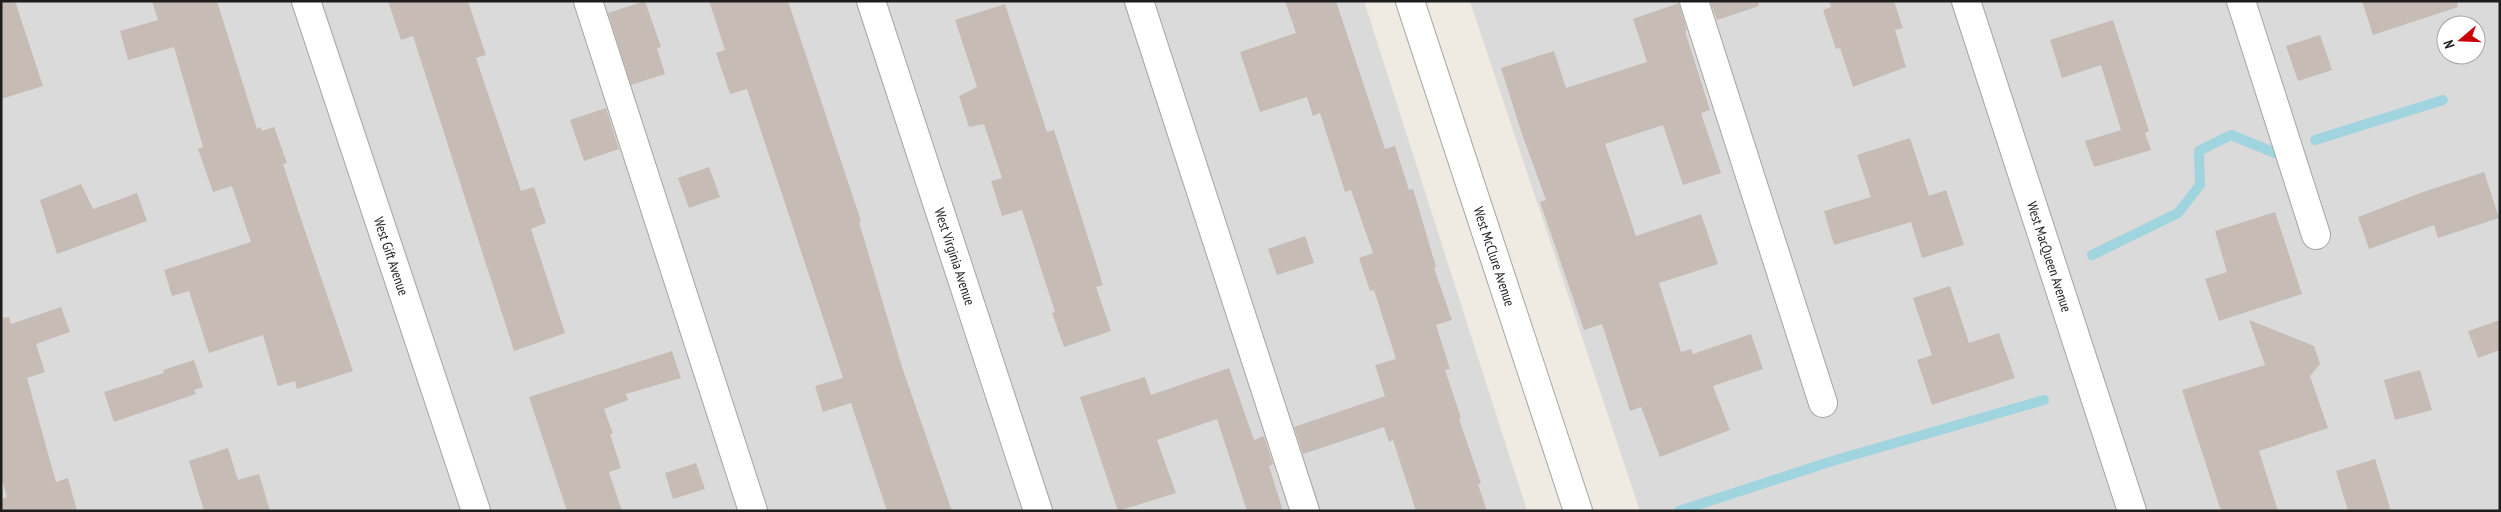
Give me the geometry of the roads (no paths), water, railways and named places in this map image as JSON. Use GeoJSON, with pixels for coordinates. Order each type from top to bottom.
{"type":"FeatureCollection","features":[{"type":"Feature","properties":{"kind":"street","name":"West Gift Avenue"},"geometry":{"type":"LineString","coordinates":[[306,1],[476,511]]}},
{"type":"Feature","properties":{"kind":"street"},"geometry":{"type":"LineString","coordinates":[[588,1],[753,511]]}},
{"type":"Feature","properties":{"kind":"street","name":"West Virginia Avenue"},"geometry":{"type":"LineString","coordinates":[[871,1],[1038,511]]}},
{"type":"Feature","properties":{"kind":"street"},"geometry":{"type":"LineString","coordinates":[[1139,1],[1305,511]]}},
{"type":"Feature","properties":{"kind":"street","name":"West McClure Avenue"},"geometry":{"type":"LineString","coordinates":[[1410,1],[1578,511]]}},
{"type":"Feature","properties":{"kind":"street"},"geometry":{"type":"LineString","coordinates":[[1694,1],[1824,403]]}},
{"type":"Feature","properties":{"kind":"street","name":"West MacQueen Avenue"},"geometry":{"type":"LineString","coordinates":[[1966,1],[2132,511]]}},
{"type":"Feature","properties":{"kind":"street"},"geometry":{"type":"LineString","coordinates":[[2241,1],[2316,235]]}},
{"type":"Feature","properties":{"kind":"waterway"},"geometry":{"type":"LineString","coordinates":[[2315,140],[2443,100]]}},
{"type":"Feature","properties":{"kind":"waterway"},"geometry":{"type":"LineString","coordinates":[[2092,255],[2178,213],[2200,185],[2199,151],[2231,135],[2275,153]]}},
{"type":"Feature","properties":{"kind":"waterway"},"geometry":{"type":"LineString","coordinates":[[1679,511],[1829,462],[2044,400]]}}]}
